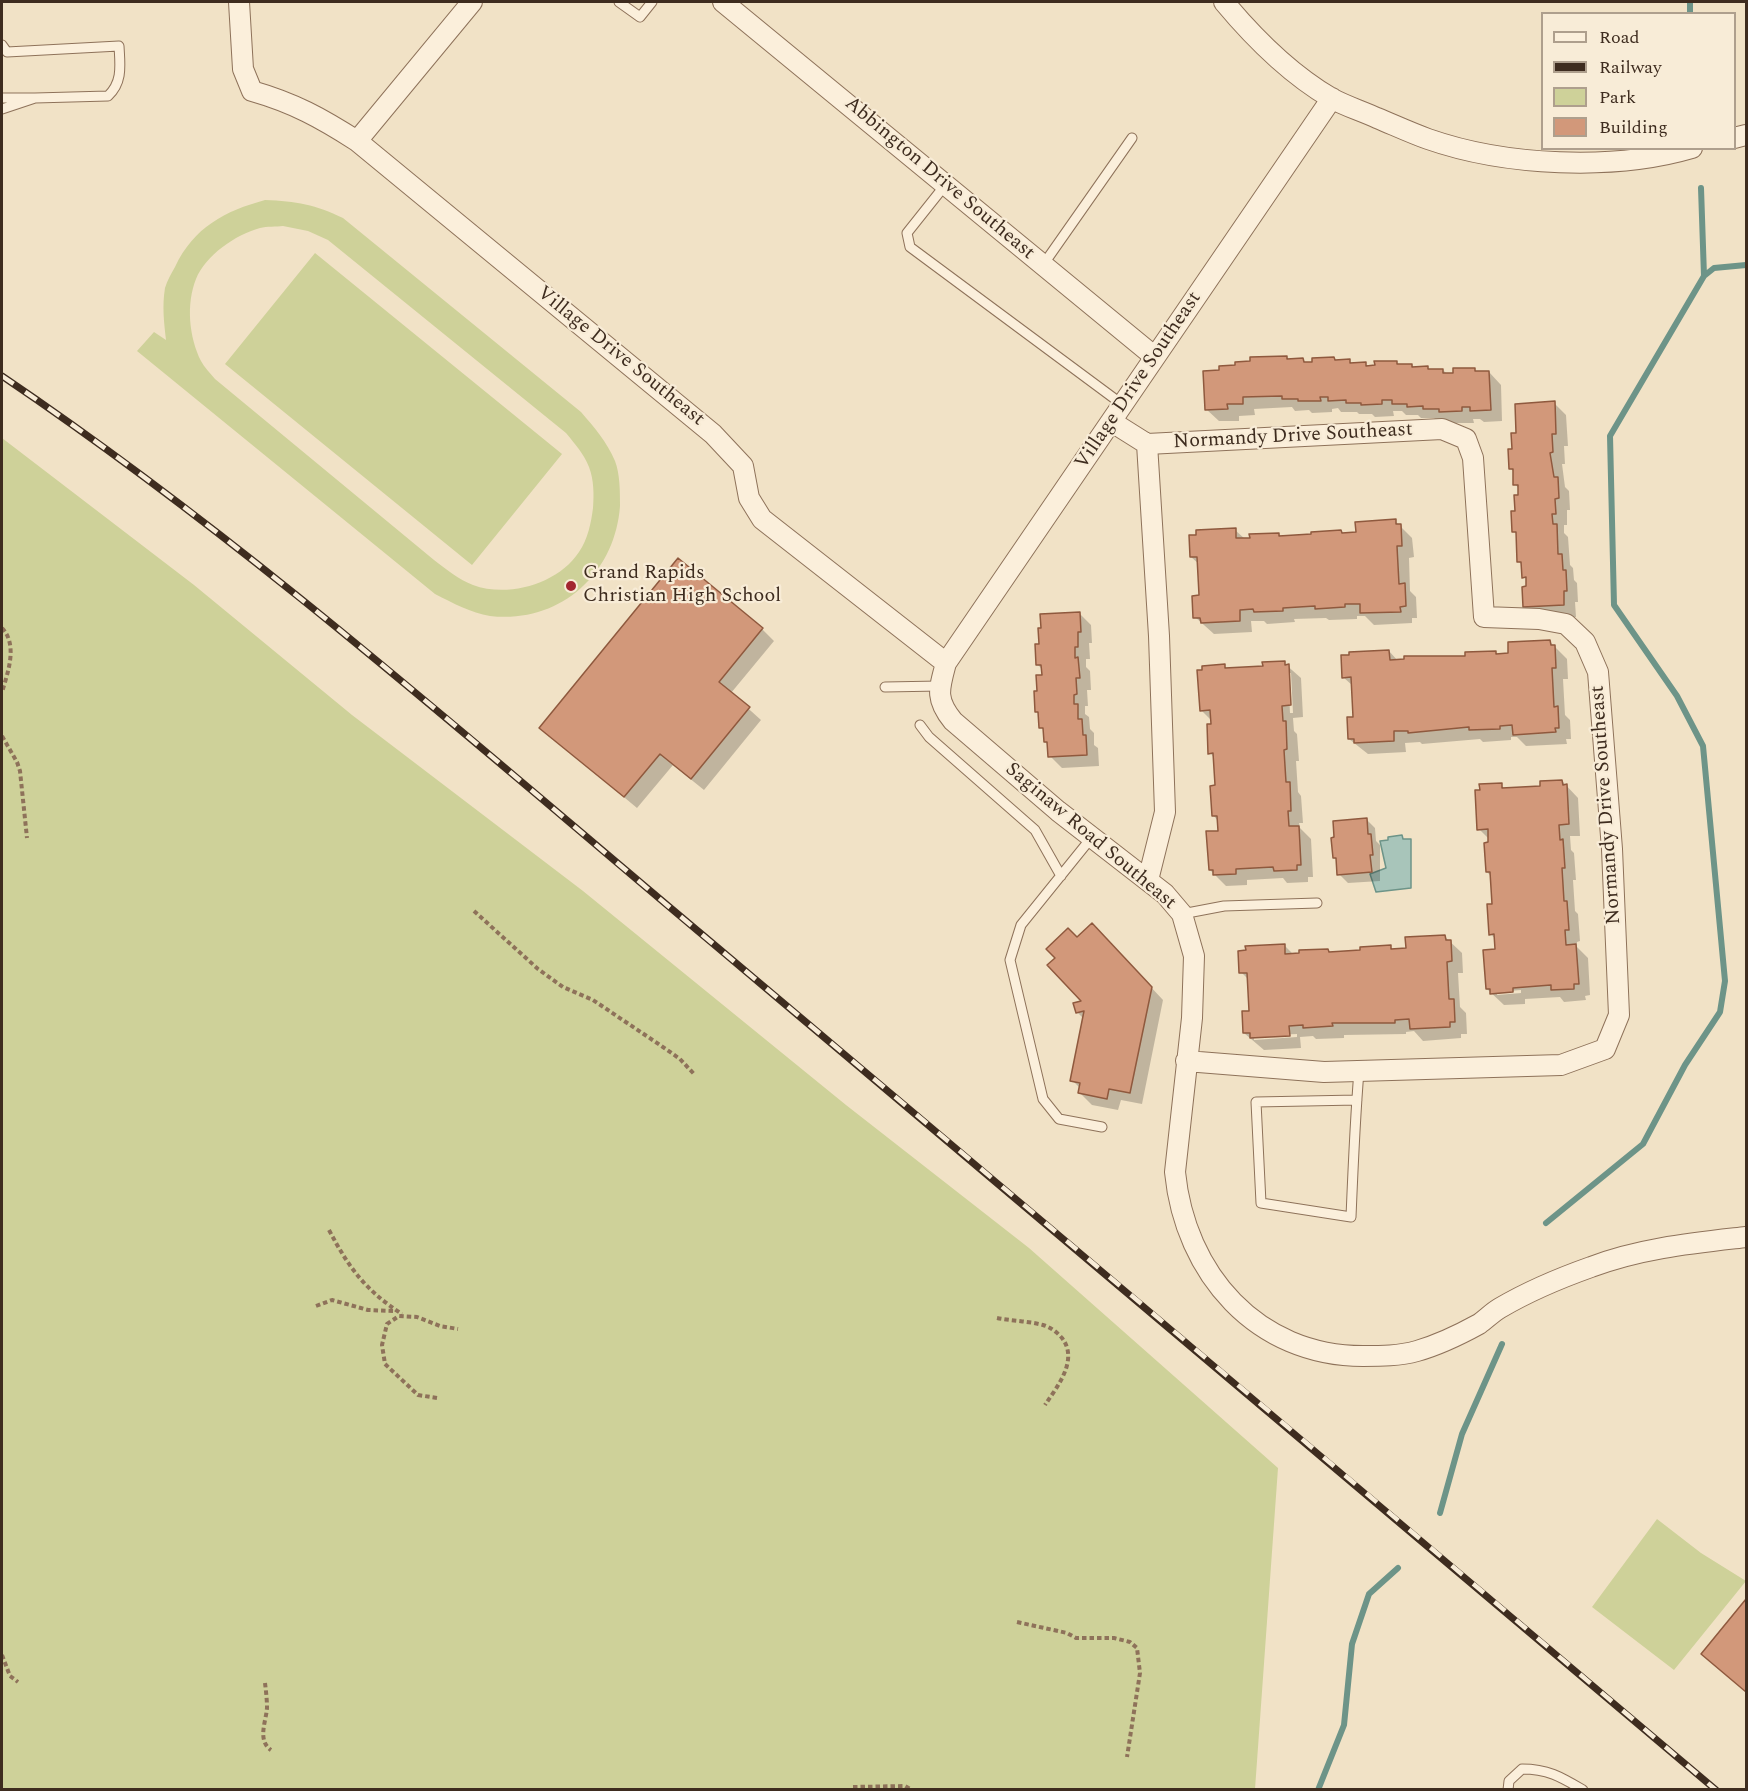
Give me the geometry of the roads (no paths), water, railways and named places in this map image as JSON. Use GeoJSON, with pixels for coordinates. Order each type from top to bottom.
{"type":"FeatureCollection","features":[{"type":"Feature","properties":{"kind":"street","name":"Village Drive Southeast"},"geometry":{"type":"LineString","coordinates":[[239,2],[243,69],[252,91],[283,100],[322,119],[357,141],[713,434],[744,466],[749,498],[762,519],[946,663]]}},
{"type":"Feature","properties":{"kind":"street"},"geometry":{"type":"LineString","coordinates":[[357,141],[471,2]]}},
{"type":"Feature","properties":{"kind":"street","name":"Abbington Drive Southeast"},"geometry":{"type":"LineString","coordinates":[[723,2],[1155,357]]}},
{"type":"Feature","properties":{"kind":"street"},"geometry":{"type":"LineString","coordinates":[[1224,2],[1242,23],[1286,65],[1332,98],[1428,139],[1481,152],[1551,162],[1609,163],[1667,156],[1686,150]]}},
{"type":"Feature","properties":{"kind":"street","name":"Village Drive Southeast"},"geometry":{"type":"LineString","coordinates":[[953,721],[942,707],[940,686],[946,663],[1124,406],[1332,98]]}},
{"type":"Feature","properties":{"kind":"street","name":"Normandy Drive Southeast"},"geometry":{"type":"LineString","coordinates":[[1112,422],[1147,444],[1442,429],[1466,439],[1473,458],[1484,617],[1539,619],[1566,624],[1585,642],[1598,672],[1612,849],[1619,1015],[1605,1048],[1561,1065],[1324,1072],[1186,1061]]}},
{"type":"Feature","properties":{"kind":"street","name":"Normandy Drive Southeast"},"geometry":{"type":"LineString","coordinates":[[1147,444],[1159,636],[1165,812],[1148,880]]}},
{"type":"Feature","properties":{"kind":"street","name":"Saginaw Road Southeast"},"geometry":{"type":"LineString","coordinates":[[953,721],[1058,810],[1165,894],[1182,914],[1194,956],[1192,1018],[1175,1172],[1177,1194],[1182,1216],[1196,1250],[1223,1294],[1264,1329],[1316,1351],[1341,1356],[1392,1356],[1414,1352],[1436,1345],[1535,1290],[1592,1266],[1629,1254],[1678,1244],[1746,1237]]}},
{"type":"Feature","properties":{"kind":"lane"},"geometry":{"type":"LineString","coordinates":[[620,2],[640,16],[652,2]]}},
{"type":"Feature","properties":{"kind":"lane"},"geometry":{"type":"LineString","coordinates":[[2,45],[7,52],[119,46],[120,75],[116,88],[108,96],[2,98]]}},
{"type":"Feature","properties":{"kind":"lane"},"geometry":{"type":"LineString","coordinates":[[2,109],[35,98]]}},
{"type":"Feature","properties":{"kind":"lane"},"geometry":{"type":"LineString","coordinates":[[1043,265],[1132,138]]}},
{"type":"Feature","properties":{"kind":"lane"},"geometry":{"type":"LineString","coordinates":[[946,184],[907,233],[910,247],[1124,406]]}},
{"type":"Feature","properties":{"kind":"lane"},"geometry":{"type":"LineString","coordinates":[[885,687],[940,686]]}},
{"type":"Feature","properties":{"kind":"lane"},"geometry":{"type":"LineString","coordinates":[[920,725],[929,737],[1035,830],[1061,876]]}},
{"type":"Feature","properties":{"kind":"lane"},"geometry":{"type":"LineString","coordinates":[[1092,837],[1021,925],[1010,960],[1043,1099],[1059,1119],[1102,1127]]}},
{"type":"Feature","properties":{"kind":"lane"},"geometry":{"type":"LineString","coordinates":[[1182,914],[1224,906],[1317,903]]}},
{"type":"Feature","properties":{"kind":"lane"},"geometry":{"type":"LineString","coordinates":[[1357,1100],[1256,1102],[1261,1203],[1352,1216],[1353,1147],[1357,1100],[1359,1071]]}},
{"type":"Feature","properties":{"kind":"lane"},"geometry":{"type":"LineString","coordinates":[[1508,1790],[1509,1781],[1522,1769],[1540,1769],[1560,1776],[1583,1790]]}},
{"type":"Feature","properties":{"kind":"waterway"},"geometry":{"type":"LineString","coordinates":[[1690,2],[1690,12]]}},
{"type":"Feature","properties":{"kind":"waterway"},"geometry":{"type":"LineString","coordinates":[[1546,1223],[1643,1144],[1685,1065],[1720,1012],[1725,981],[1703,746],[1677,696],[1614,605],[1610,436],[1704,276],[1701,188]]}},
{"type":"Feature","properties":{"kind":"waterway"},"geometry":{"type":"LineString","coordinates":[[1704,276],[1714,268],[1746,265]]}},
{"type":"Feature","properties":{"kind":"waterway"},"geometry":{"type":"LineString","coordinates":[[1440,1513],[1462,1434],[1502,1344]]}},
{"type":"Feature","properties":{"kind":"waterway"},"geometry":{"type":"LineString","coordinates":[[1318,1790],[1344,1725],[1352,1644],[1369,1594],[1398,1568]]}},
{"type":"Feature","properties":{"kind":"railway"},"geometry":{"type":"LineString","coordinates":[[2,376],[188,510],[367,652],[1716,1790]]}},
{"type":"Feature","properties":{"kind":"place","name":"Grand Rapids Christian High School"},"geometry":{"type":"Point","coordinates":[571,586]}}]}
